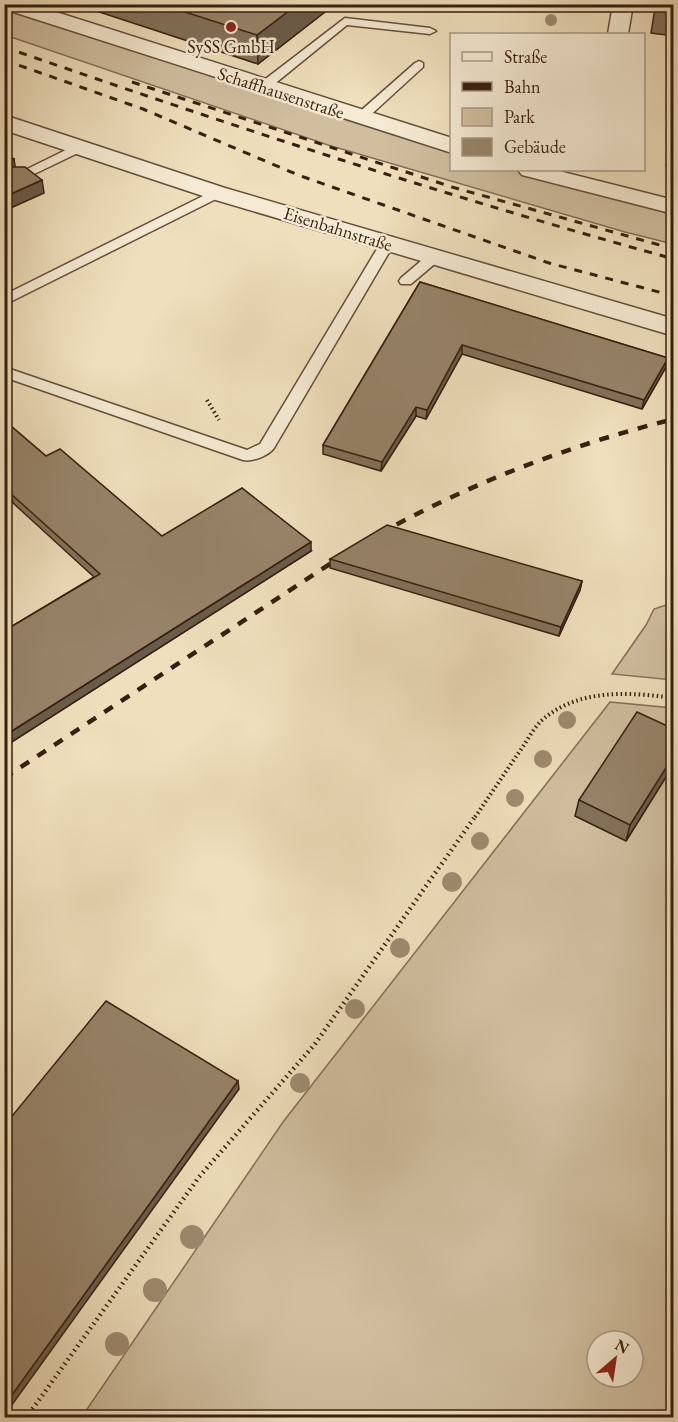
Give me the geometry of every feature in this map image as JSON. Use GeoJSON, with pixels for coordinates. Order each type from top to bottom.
{"type":"FeatureCollection","features":[{"type":"Feature","properties":{"kind":"street","name":"Schaffhausenstraße"},"geometry":{"type":"LineString","coordinates":[[9,4],[450,145]]}},
{"type":"Feature","properties":{"kind":"street"},"geometry":{"type":"LineString","coordinates":[[618,33],[623,4]]}},
{"type":"Feature","properties":{"kind":"street","name":"Eisenbahnstraße"},"geometry":{"type":"LineString","coordinates":[[4,122],[218,193],[674,328]]}},
{"type":"Feature","properties":{"kind":"street"},"geometry":{"type":"LineString","coordinates":[[538,171],[590,178],[674,207]]}},
{"type":"Feature","properties":{"kind":"lane"},"geometry":{"type":"LineString","coordinates":[[263,87],[345,21],[429,31]]}},
{"type":"Feature","properties":{"kind":"lane"},"geometry":{"type":"LineString","coordinates":[[360,118],[419,65]]}},
{"type":"Feature","properties":{"kind":"lane"},"geometry":{"type":"LineString","coordinates":[[21,175],[78,148]]}},
{"type":"Feature","properties":{"kind":"lane"},"geometry":{"type":"LineString","coordinates":[[4,301],[218,193]]}},
{"type":"Feature","properties":{"kind":"lane"},"geometry":{"type":"LineString","coordinates":[[4,372],[248,456],[266,448],[387,244]]}},
{"type":"Feature","properties":{"kind":"lane"},"geometry":{"type":"LineString","coordinates":[[406,281],[433,258]]}},
{"type":"Feature","properties":{"kind":"path"},"geometry":{"type":"LineString","coordinates":[[26,1418],[199,1178],[315,1044],[540,722],[556,710],[598,694],[622,692],[674,698]]}},
{"type":"Feature","properties":{"kind":"green space"},"geometry":{"type":"Polygon","coordinates":[[[5,5],[450,146],[450,171],[534,171],[673,207],[673,244],[328,145],[5,35],[5,5]]]}},
{"type":"Feature","properties":{"kind":"green space"},"geometry":{"type":"Polygon","coordinates":[[[669,604],[673,605],[673,680],[612,674],[646,625],[654,609],[669,604]]]}},
{"type":"Feature","properties":{"kind":"green space"},"geometry":{"type":"Polygon","coordinates":[[[610,702],[673,708],[673,1417],[81,1418],[283,1122],[610,702]]]}},
{"type":"Feature","properties":{"kind":"building"},"geometry":{"type":"Polygon","coordinates":[[[160,4],[298,4],[257,35],[160,4]]]}},
{"type":"Feature","properties":{"kind":"building"},"geometry":{"type":"Polygon","coordinates":[[[656,4],[674,4],[674,10],[655,8],[656,4]]]}},
{"type":"Feature","properties":{"kind":"building"},"geometry":{"type":"Polygon","coordinates":[[[674,127],[674,143],[671,142],[674,127]]]}},
{"type":"Feature","properties":{"kind":"building"},"geometry":{"type":"Polygon","coordinates":[[[4,152],[14,159],[11,161],[12,167],[25,167],[42,180],[4,197],[4,152]]]}},
{"type":"Feature","properties":{"kind":"building"},"geometry":{"type":"Polygon","coordinates":[[[420,282],[668,358],[644,400],[462,345],[427,410],[416,407],[382,462],[323,445],[420,282]]]}},
{"type":"Feature","properties":{"kind":"building"},"geometry":{"type":"Polygon","coordinates":[[[4,420],[46,456],[60,449],[162,536],[242,488],[311,542],[4,736],[4,631],[100,574],[11,494],[4,497],[4,420]]]}},
{"type":"Feature","properties":{"kind":"building"},"geometry":{"type":"Polygon","coordinates":[[[387,525],[582,581],[561,627],[330,559],[387,525]]]}},
{"type":"Feature","properties":{"kind":"building"},"geometry":{"type":"Polygon","coordinates":[[[637,712],[674,729],[674,755],[630,825],[579,800],[637,712]]]}},
{"type":"Feature","properties":{"kind":"building"},"geometry":{"type":"Polygon","coordinates":[[[106,1001],[238,1081],[4,1406],[4,1126],[106,1001]]]}},
{"type":"Feature","properties":{"kind":"railway"},"geometry":{"type":"LineString","coordinates":[[4,47],[338,159],[505,211],[674,259]]}},
{"type":"Feature","properties":{"kind":"railway"},"geometry":{"type":"LineString","coordinates":[[4,60],[143,109],[298,175],[549,263],[674,296]]}},
{"type":"Feature","properties":{"kind":"railway"},"geometry":{"type":"LineString","coordinates":[[132,82],[452,187],[674,249]]}},
{"type":"Feature","properties":{"kind":"railway"},"geometry":{"type":"LineString","coordinates":[[379,534],[450,498],[523,467],[597,441],[674,419]]}},
{"type":"Feature","properties":{"kind":"railway"},"geometry":{"type":"LineString","coordinates":[[4,778],[345,554]]}},
{"type":"Feature","properties":{"kind":"place","name":"SySS GmbH"},"geometry":{"type":"Point","coordinates":[231,27]}}]}
